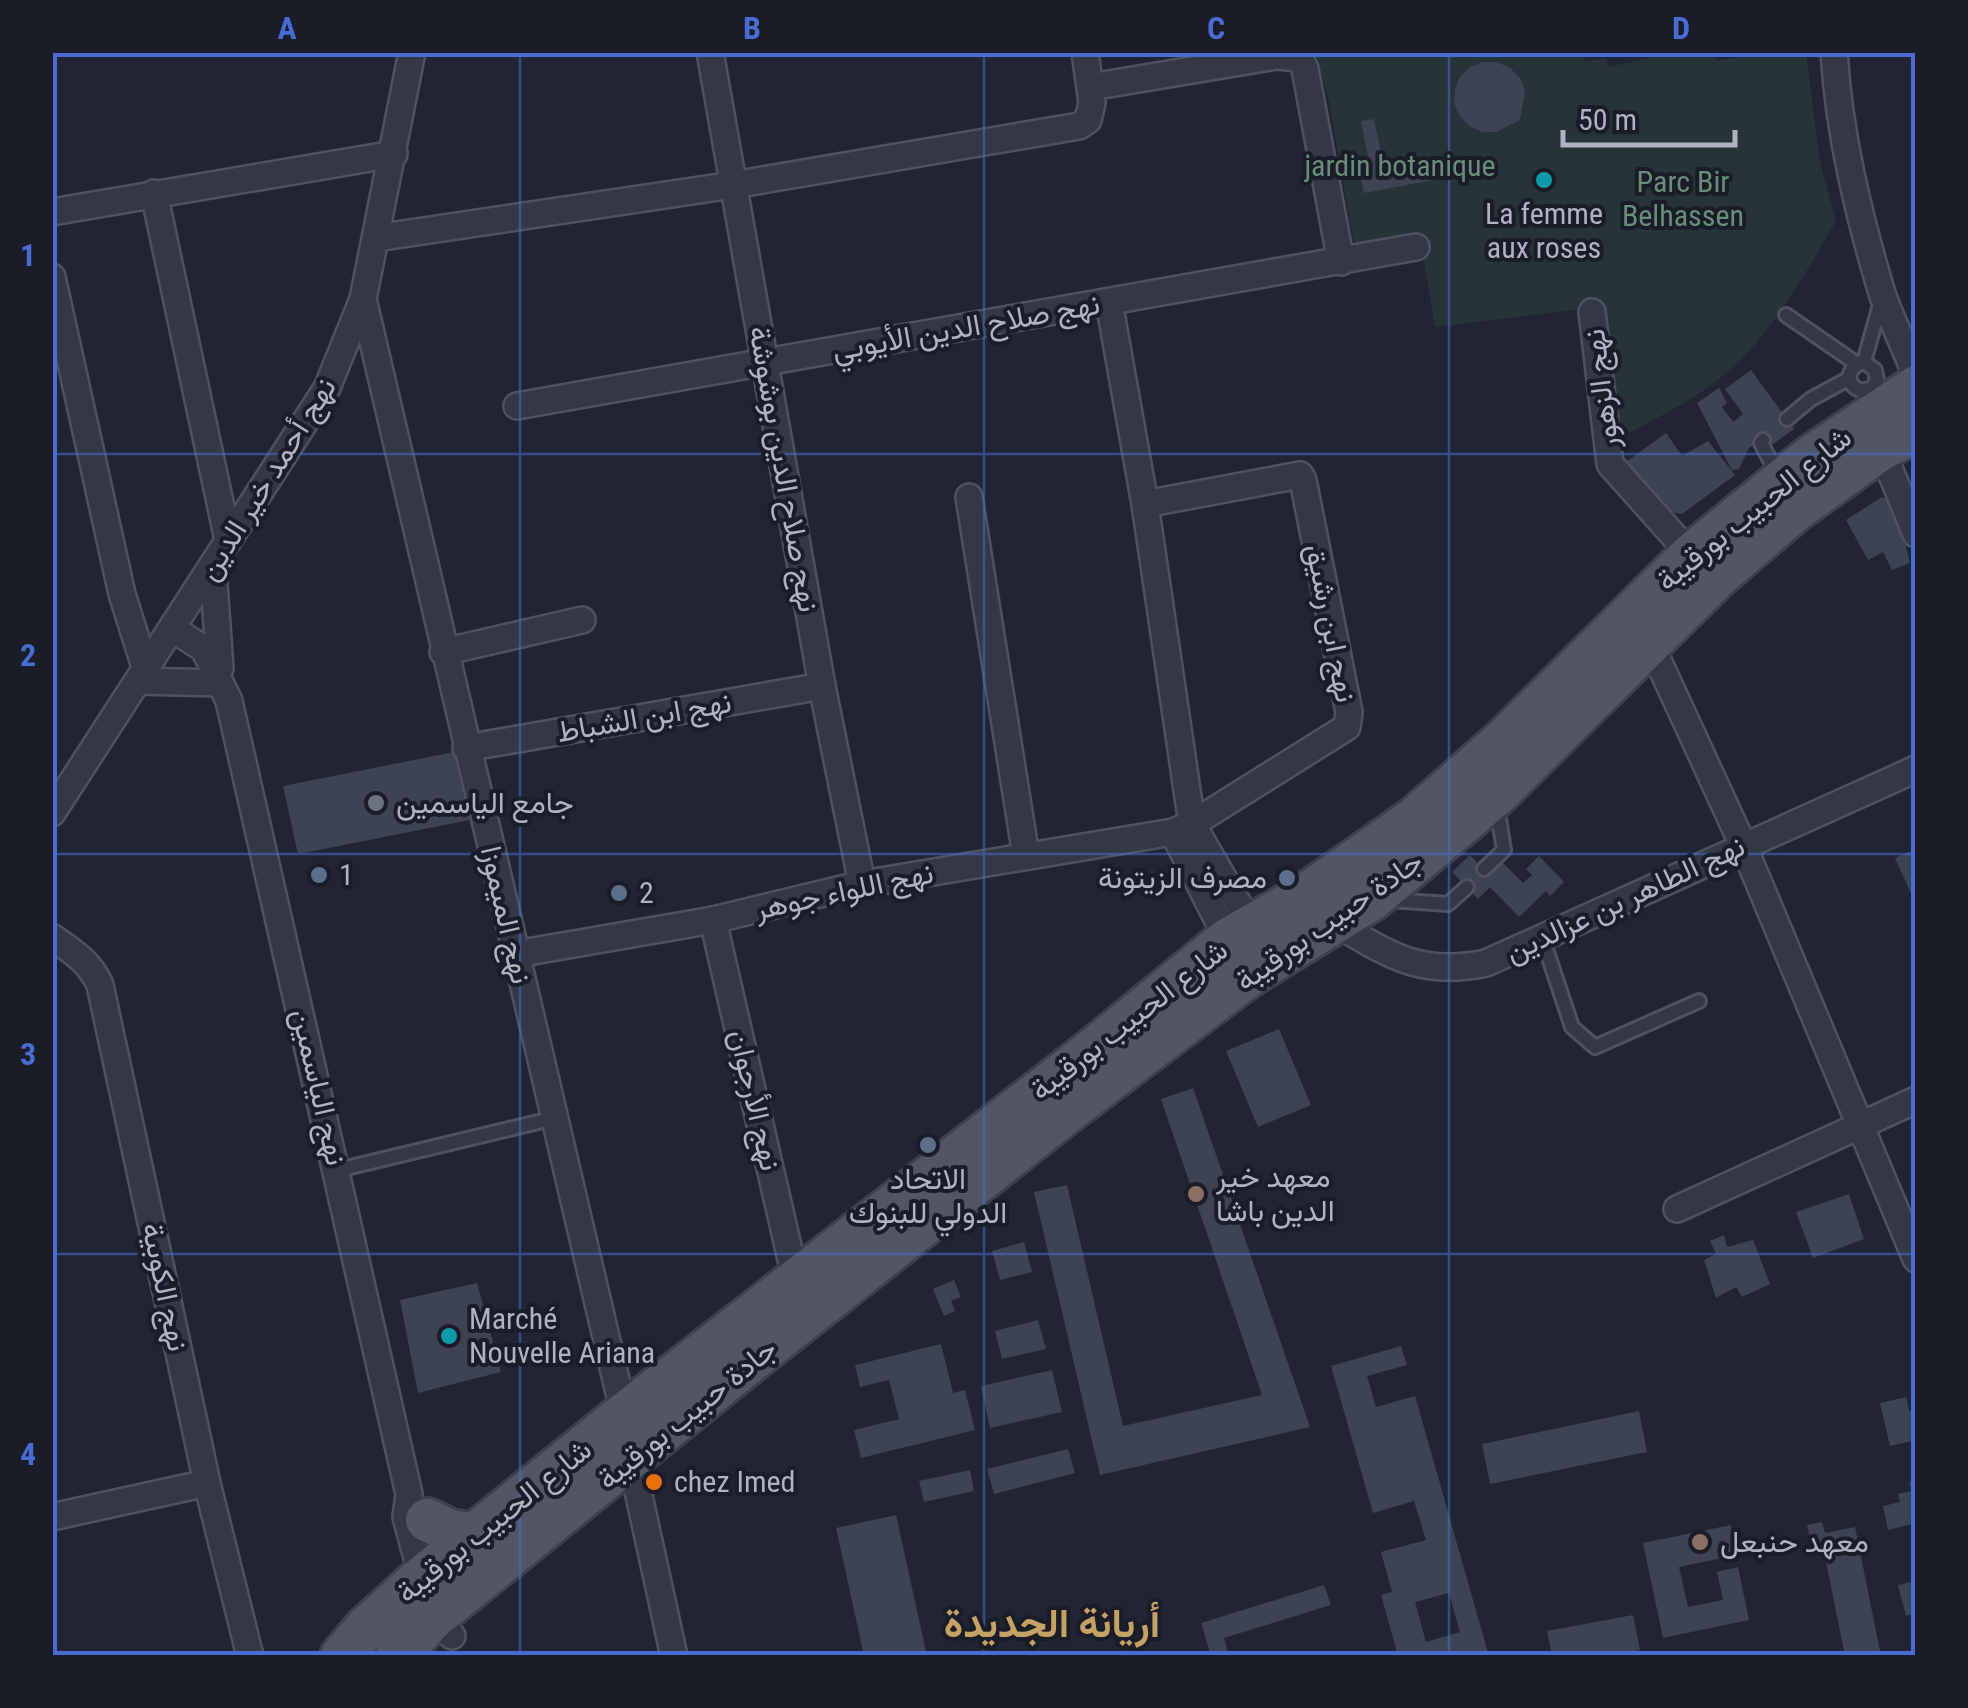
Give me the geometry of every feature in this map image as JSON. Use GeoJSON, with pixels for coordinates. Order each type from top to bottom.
{"type":"FeatureCollection","features":[{"type":"Feature","properties":{"kind":"main road","name":"شارع الحبيب بورقيبة"},"geometry":{"type":"LineString","coordinates":[[342,1656],[442,1610],[475,1535],[796,1281],[1250,951],[1322,884],[1413,820],[1504,740],[1691,555],[1782,481],[1892,403]]}},
{"type":"Feature","properties":{"kind":"main road","name":"جادة حبيب بورقيبة"},"geometry":{"type":"LineString","coordinates":[[397,1656],[442,1610],[1068,1111],[1250,951],[1334,922],[1372,899],[1495,796],[1717,577],[1794,511],[1892,403]]}},
{"type":"Feature","properties":{"kind":"main road"},"geometry":{"type":"LineString","coordinates":[[418,1507],[450,1531],[475,1535]]}},
{"type":"Feature","properties":{"kind":"street","name":"نهج أحمد خير الدين"},"geometry":{"type":"LineString","coordinates":[[53,806],[213,569],[327,388],[363,299],[412,52]]}},
{"type":"Feature","properties":{"kind":"street","name":"نهج صلاح الدين بوشوشة"},"geometry":{"type":"LineString","coordinates":[[710,52],[822,686],[862,884]]}},
{"type":"Feature","properties":{"kind":"street"},"geometry":{"type":"LineString","coordinates":[[376,238],[733,186],[1079,126],[1091,114],[1085,52]]}},
{"type":"Feature","properties":{"kind":"street"},"geometry":{"type":"LineString","coordinates":[[1834,52],[1842,141],[1882,294],[1904,340],[1892,403],[1916,534]]}},
{"type":"Feature","properties":{"kind":"street"},"geometry":{"type":"LineString","coordinates":[[1091,87],[1276,56],[1300,58],[1341,262]]}},
{"type":"Feature","properties":{"kind":"street"},"geometry":{"type":"LineString","coordinates":[[52,212],[394,154]]}},
{"type":"Feature","properties":{"kind":"street"},"geometry":{"type":"LineString","coordinates":[[154,193],[228,540]]}},
{"type":"Feature","properties":{"kind":"street","name":"نهج صلاح الدين الأيوبي"},"geometry":{"type":"LineString","coordinates":[[516,406],[1416,246]]}},
{"type":"Feature","properties":{"kind":"street"},"geometry":{"type":"LineString","coordinates":[[52,278],[142,676],[220,684]]}},
{"type":"Feature","properties":{"kind":"street","name":"نهج الميموزا"},"geometry":{"type":"LineString","coordinates":[[363,299],[624,1414]]}},
{"type":"Feature","properties":{"kind":"street"},"geometry":{"type":"LineString","coordinates":[[1109,302],[1145,504],[1182,828],[1250,951]]}},
{"type":"Feature","properties":{"kind":"street","name":"نهج الزهور"},"geometry":{"type":"LineString","coordinates":[[1592,312],[1610,464],[1691,555]]}},
{"type":"Feature","properties":{"kind":"street","name":"نهج ابن رشيق"},"geometry":{"type":"LineString","coordinates":[[1145,504],[1300,476],[1350,712],[1347,727],[1182,828]]}},
{"type":"Feature","properties":{"kind":"street"},"geometry":{"type":"LineString","coordinates":[[969,498],[1026,856]]}},
{"type":"Feature","properties":{"kind":"street","name":"نهج الياسمين"},"geometry":{"type":"LineString","coordinates":[[213,569],[220,684],[232,710],[442,1610]]}},
{"type":"Feature","properties":{"kind":"street"},"geometry":{"type":"LineString","coordinates":[[444,652],[582,620]]}},
{"type":"Feature","properties":{"kind":"street"},"geometry":{"type":"LineString","coordinates":[[169,636],[185,664],[220,684]]}},
{"type":"Feature","properties":{"kind":"street"},"geometry":{"type":"LineString","coordinates":[[1650,643],[1743,845],[1916,1259]]}},
{"type":"Feature","properties":{"kind":"street","name":"نهج ابن الشباط"},"geometry":{"type":"LineString","coordinates":[[466,748],[822,686]]}},
{"type":"Feature","properties":{"kind":"street","name":"نهج الطاهر بن عزالدين"},"geometry":{"type":"LineString","coordinates":[[1334,922],[1390,956],[1419,966],[1440,969],[1486,963],[1916,769]]}},
{"type":"Feature","properties":{"kind":"street","name":"نهج اللواء جوهر"},"geometry":{"type":"LineString","coordinates":[[516,954],[713,920],[862,884],[1182,828]]}},
{"type":"Feature","properties":{"kind":"street","name":"نهج الأرجوان"},"geometry":{"type":"LineString","coordinates":[[713,920],[796,1281]]}},
{"type":"Feature","properties":{"kind":"street","name":"نهج الكوبية"},"geometry":{"type":"LineString","coordinates":[[52,936],[94,970],[100,984],[207,1483],[250,1656]]}},
{"type":"Feature","properties":{"kind":"street"},"geometry":{"type":"LineString","coordinates":[[1677,1209],[1916,1100]]}},
{"type":"Feature","properties":{"kind":"street"},"geometry":{"type":"LineString","coordinates":[[631,1459],[674,1656]]}},
{"type":"Feature","properties":{"kind":"street"},"geometry":{"type":"LineString","coordinates":[[52,1517],[207,1483]]}},
{"type":"Feature","properties":{"kind":"lane"},"geometry":{"type":"LineString","coordinates":[[1882,294],[1860,363],[1850,370],[1848,379],[1853,388],[1892,403]]}},
{"type":"Feature","properties":{"kind":"lane"},"geometry":{"type":"LineString","coordinates":[[1786,314],[1875,370],[1892,403]]}},
{"type":"Feature","properties":{"kind":"lane"},"geometry":{"type":"LineString","coordinates":[[1787,420],[1811,399],[1848,379]]}},
{"type":"Feature","properties":{"kind":"lane"},"geometry":{"type":"LineString","coordinates":[[1763,440],[1760,443],[1782,481]]}},
{"type":"Feature","properties":{"kind":"lane"},"geometry":{"type":"LineString","coordinates":[[1484,870],[1504,850],[1495,796]]}},
{"type":"Feature","properties":{"kind":"lane"},"geometry":{"type":"LineString","coordinates":[[1372,899],[1445,904],[1466,887]]}},
{"type":"Feature","properties":{"kind":"lane"},"geometry":{"type":"LineString","coordinates":[[1542,937],[1572,1027],[1595,1047],[1699,1001]]}},
{"type":"Feature","properties":{"kind":"lane"},"geometry":{"type":"LineString","coordinates":[[338,1170],[554,1118]]}},
{"type":"Feature","properties":{"kind":"green space","name":"Parc Bir Belhassen"},"geometry":{"type":"Polygon","coordinates":[[[1316,53],[1582,53],[1584,62],[1606,58],[1608,67],[1671,53],[1714,53],[1716,61],[1763,53],[1806,53],[1820,162],[1836,221],[1777,316],[1733,367],[1691,399],[1614,441],[1592,308],[1435,327],[1419,232],[1357,243],[1353,239],[1329,102],[1316,53]]]}},
{"type":"Feature","properties":{"kind":"building"},"geometry":{"type":"Polygon","coordinates":[[[1483,62],[1497,62],[1510,68],[1525,91],[1520,120],[1496,132],[1482,132],[1469,126],[1454,103],[1460,77],[1483,62]]]}},
{"type":"Feature","properties":{"kind":"building"},"geometry":{"type":"Polygon","coordinates":[[[1374,119],[1385,172],[1464,157],[1467,174],[1364,193],[1360,174],[1371,172],[1361,121],[1374,119]]]}},
{"type":"Feature","properties":{"kind":"building"},"geometry":{"type":"Polygon","coordinates":[[[1751,370],[1794,429],[1769,447],[1762,439],[1749,448],[1739,469],[1732,470],[1697,403],[1719,388],[1727,403],[1722,407],[1733,422],[1743,414],[1725,389],[1751,370]]]}},
{"type":"Feature","properties":{"kind":"building"},"geometry":{"type":"Polygon","coordinates":[[[1666,433],[1682,456],[1708,441],[1735,475],[1682,514],[1669,512],[1648,497],[1626,462],[1666,433]]]}},
{"type":"Feature","properties":{"kind":"building"},"geometry":{"type":"Polygon","coordinates":[[[1882,497],[1895,503],[1910,563],[1892,570],[1883,552],[1868,560],[1846,520],[1882,497]]]}},
{"type":"Feature","properties":{"kind":"building","name":"جامع الياسمين"},"geometry":{"type":"Polygon","coordinates":[[[454,752],[470,820],[298,854],[283,786],[454,752]]]}},
{"type":"Feature","properties":{"kind":"building"},"geometry":{"type":"Polygon","coordinates":[[[1916,849],[1916,904],[1895,858],[1916,849]]]}},
{"type":"Feature","properties":{"kind":"building"},"geometry":{"type":"Polygon","coordinates":[[[1470,855],[1486,872],[1499,859],[1523,883],[1532,875],[1526,869],[1539,856],[1564,882],[1550,896],[1546,891],[1519,917],[1490,887],[1478,899],[1452,872],[1470,855]]]}},
{"type":"Feature","properties":{"kind":"building"},"geometry":{"type":"Polygon","coordinates":[[[1279,1029],[1311,1105],[1258,1127],[1226,1051],[1279,1029]]]}},
{"type":"Feature","properties":{"kind":"building"},"geometry":{"type":"Polygon","coordinates":[[[1193,1088],[1310,1427],[1100,1475],[1034,1192],[1067,1185],[1123,1426],[1262,1395],[1161,1099],[1193,1088]]]}},
{"type":"Feature","properties":{"kind":"building"},"geometry":{"type":"Polygon","coordinates":[[[1849,1194],[1864,1239],[1813,1258],[1796,1212],[1849,1194]]]}},
{"type":"Feature","properties":{"kind":"building"},"geometry":{"type":"Polygon","coordinates":[[[1724,1235],[1727,1247],[1753,1240],[1770,1284],[1742,1297],[1736,1287],[1716,1298],[1704,1260],[1716,1254],[1710,1241],[1724,1235]]]}},
{"type":"Feature","properties":{"kind":"building"},"geometry":{"type":"Polygon","coordinates":[[[1024,1242],[1032,1272],[1000,1280],[992,1251],[1024,1242]]]}},
{"type":"Feature","properties":{"kind":"building"},"geometry":{"type":"Polygon","coordinates":[[[954,1280],[961,1297],[951,1301],[955,1311],[944,1316],[933,1289],[954,1280]]]}},
{"type":"Feature","properties":{"kind":"building","name":"Marché Nouvelle Ariana"},"geometry":{"type":"Polygon","coordinates":[[[477,1283],[501,1372],[418,1393],[400,1300],[477,1283]]]}},
{"type":"Feature","properties":{"kind":"building"},"geometry":{"type":"Polygon","coordinates":[[[1038,1320],[1046,1349],[1002,1359],[995,1331],[1038,1320]]]}},
{"type":"Feature","properties":{"kind":"building"},"geometry":{"type":"Polygon","coordinates":[[[941,1344],[953,1393],[965,1390],[975,1430],[861,1458],[854,1430],[899,1419],[889,1380],[860,1387],[855,1365],[941,1344]]]}},
{"type":"Feature","properties":{"kind":"building"},"geometry":{"type":"Polygon","coordinates":[[[1401,1346],[1407,1365],[1367,1376],[1376,1407],[1415,1396],[1489,1656],[1398,1656],[1381,1595],[1392,1592],[1381,1552],[1426,1540],[1414,1501],[1373,1513],[1331,1366],[1401,1346]],[[1449,1593],[1415,1602],[1426,1642],[1460,1632],[1449,1593]]]}},
{"type":"Feature","properties":{"kind":"building"},"geometry":{"type":"Polygon","coordinates":[[[1052,1370],[1062,1412],[990,1428],[981,1386],[1052,1370]]]}},
{"type":"Feature","properties":{"kind":"building"},"geometry":{"type":"Polygon","coordinates":[[[1906,1397],[1909,1411],[1916,1409],[1916,1440],[1890,1446],[1880,1403],[1906,1397]]]}},
{"type":"Feature","properties":{"kind":"building"},"geometry":{"type":"Polygon","coordinates":[[[1639,1411],[1647,1452],[1490,1484],[1482,1444],[1639,1411]]]}},
{"type":"Feature","properties":{"kind":"building"},"geometry":{"type":"Polygon","coordinates":[[[1068,1449],[1075,1473],[994,1494],[987,1469],[1068,1449]]]}},
{"type":"Feature","properties":{"kind":"building"},"geometry":{"type":"Polygon","coordinates":[[[970,1470],[974,1491],[924,1502],[919,1481],[970,1470]]]}},
{"type":"Feature","properties":{"kind":"building"},"geometry":{"type":"Polygon","coordinates":[[[1916,1481],[1916,1523],[1888,1530],[1883,1506],[1900,1502],[1898,1494],[1911,1491],[1909,1482],[1916,1481]]]}},
{"type":"Feature","properties":{"kind":"building"},"geometry":{"type":"Polygon","coordinates":[[[896,1515],[927,1656],[864,1656],[836,1528],[896,1515]]]}},
{"type":"Feature","properties":{"kind":"building"},"geometry":{"type":"Polygon","coordinates":[[[1822,1522],[1825,1533],[1855,1527],[1881,1656],[1845,1656],[1824,1552],[1813,1554],[1807,1525],[1822,1522]]]}},
{"type":"Feature","properties":{"kind":"building"},"geometry":{"type":"Polygon","coordinates":[[[1731,1525],[1737,1555],[1679,1567],[1688,1607],[1723,1600],[1717,1572],[1738,1567],[1749,1620],[1663,1638],[1643,1543],[1731,1525]]]}},
{"type":"Feature","properties":{"kind":"building"},"geometry":{"type":"Polygon","coordinates":[[[1916,1581],[1916,1613],[1906,1616],[1898,1585],[1916,1581]]]}},
{"type":"Feature","properties":{"kind":"building"},"geometry":{"type":"Polygon","coordinates":[[[1324,1585],[1331,1605],[1224,1638],[1229,1656],[1211,1656],[1201,1623],[1324,1585]]]}},
{"type":"Feature","properties":{"kind":"building"},"geometry":{"type":"Polygon","coordinates":[[[1633,1615],[1640,1650],[1611,1656],[1552,1656],[1547,1631],[1633,1615]]]}},
{"type":"Feature","properties":{"kind":"place","name":"La femme aux roses"},"geometry":{"type":"Point","coordinates":[1544,180]}},
{"type":"Feature","properties":{"kind":"place","name":"جامع الياسمين"},"geometry":{"type":"Point","coordinates":[376,803]}},
{"type":"Feature","properties":{"kind":"place","name":"1"},"geometry":{"type":"Point","coordinates":[319,875]}},
{"type":"Feature","properties":{"kind":"place","name":"مصرف الزيتونة"},"geometry":{"type":"Point","coordinates":[1287,878]}},
{"type":"Feature","properties":{"kind":"place","name":"2"},"geometry":{"type":"Point","coordinates":[619,893]}},
{"type":"Feature","properties":{"kind":"place","name":"الاتحاد الدولي للبنوك"},"geometry":{"type":"Point","coordinates":[928,1145]}},
{"type":"Feature","properties":{"kind":"place","name":"معهد خير الدين باشا"},"geometry":{"type":"Point","coordinates":[1196,1194]}},
{"type":"Feature","properties":{"kind":"place","name":"Marché Nouvelle Ariana"},"geometry":{"type":"Point","coordinates":[449,1336]}},
{"type":"Feature","properties":{"kind":"place","name":"chez Imed"},"geometry":{"type":"Point","coordinates":[654,1482]}},
{"type":"Feature","properties":{"kind":"place","name":"معهد حنبعل"},"geometry":{"type":"Point","coordinates":[1700,1542]}},
{"type":"Feature","properties":{"kind":"district","name":"أريانة الجديدة"},"geometry":{"type":"Point","coordinates":[1052,1623]}},
{"type":"Feature","properties":{"kind":"park label","name":"jardin botanique"},"geometry":{"type":"Point","coordinates":[1400,166]}}]}
